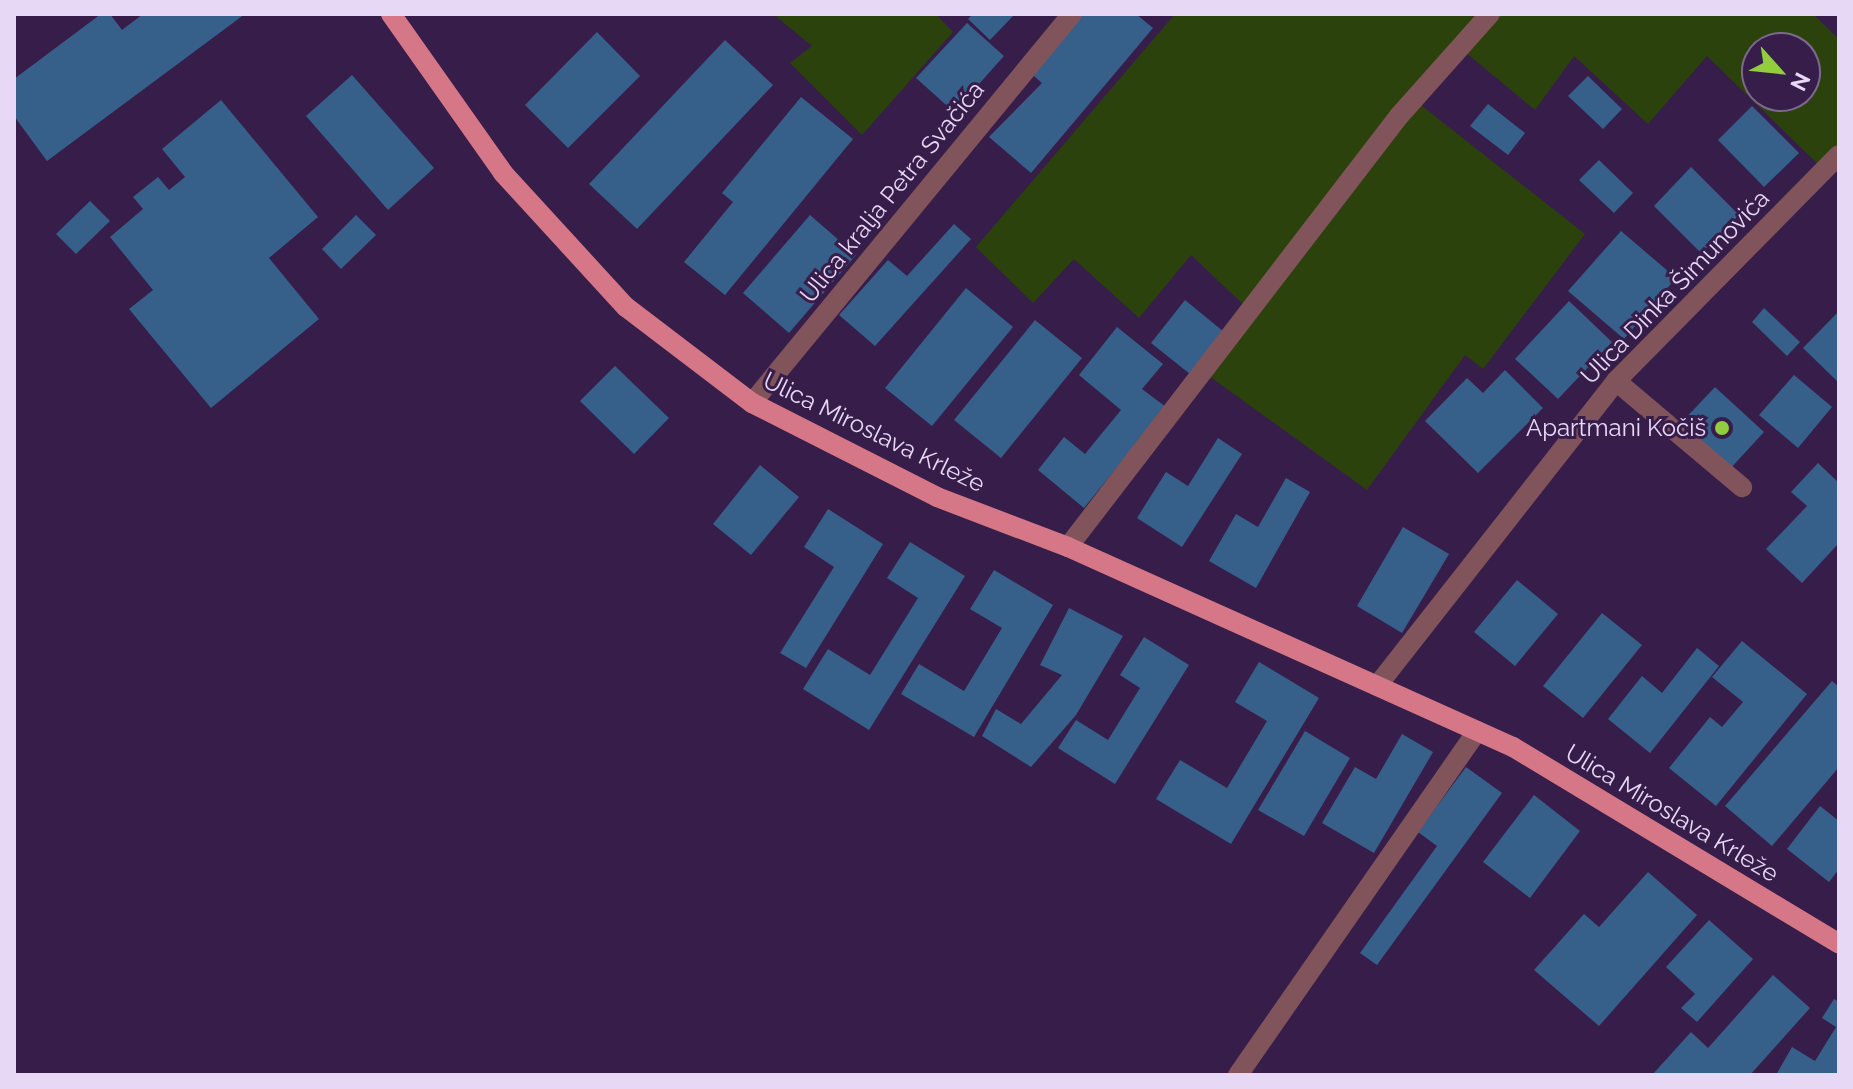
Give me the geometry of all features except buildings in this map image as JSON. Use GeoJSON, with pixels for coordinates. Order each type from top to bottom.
{"type":"FeatureCollection","features":[{"type":"Feature","properties":{"kind":"main road","name":"Ulica Miroslava Krleže"},"geometry":{"type":"LineString","coordinates":[[391,14],[503,173],[626,307],[752,403],[937,497],[1068,547],[1477,731],[1839,944]]}},
{"type":"Feature","properties":{"kind":"street","name":"Ulica kralja Petra Svačića"},"geometry":{"type":"LineString","coordinates":[[752,403],[1072,14]]}},
{"type":"Feature","properties":{"kind":"street"},"geometry":{"type":"LineString","coordinates":[[1068,547],[1399,116],[1490,14]]}},
{"type":"Feature","properties":{"kind":"street","name":"Ulica Dinka Šimunovića"},"geometry":{"type":"LineString","coordinates":[[1377,686],[1616,381],[1839,155]]}},
{"type":"Feature","properties":{"kind":"street"},"geometry":{"type":"LineString","coordinates":[[1616,381],[1742,487]]}},
{"type":"Feature","properties":{"kind":"street"},"geometry":{"type":"LineString","coordinates":[[1238,1075],[1477,731]]}},
{"type":"Feature","properties":{"kind":"green space"},"geometry":{"type":"Polygon","coordinates":[[[773,14],[936,14],[953,32],[862,135],[790,63],[812,46],[773,14]]]}},
{"type":"Feature","properties":{"kind":"green space"},"geometry":{"type":"Polygon","coordinates":[[[1175,14],[1813,14],[1839,39],[1839,155],[1824,170],[1764,112],[1821,112],[1821,32],[1741,32],[1741,89],[1707,56],[1648,124],[1574,56],[1535,110],[1459,47],[1413,99],[1585,234],[1483,369],[1465,355],[1367,490],[1202,371],[1249,310],[1191,255],[1139,318],[1074,259],[1033,303],[976,247],[1175,14]]]}},
{"type":"Feature","properties":{"kind":"place","name":"Apartmani Kočiš"},"geometry":{"type":"Point","coordinates":[1722,428]}}]}
